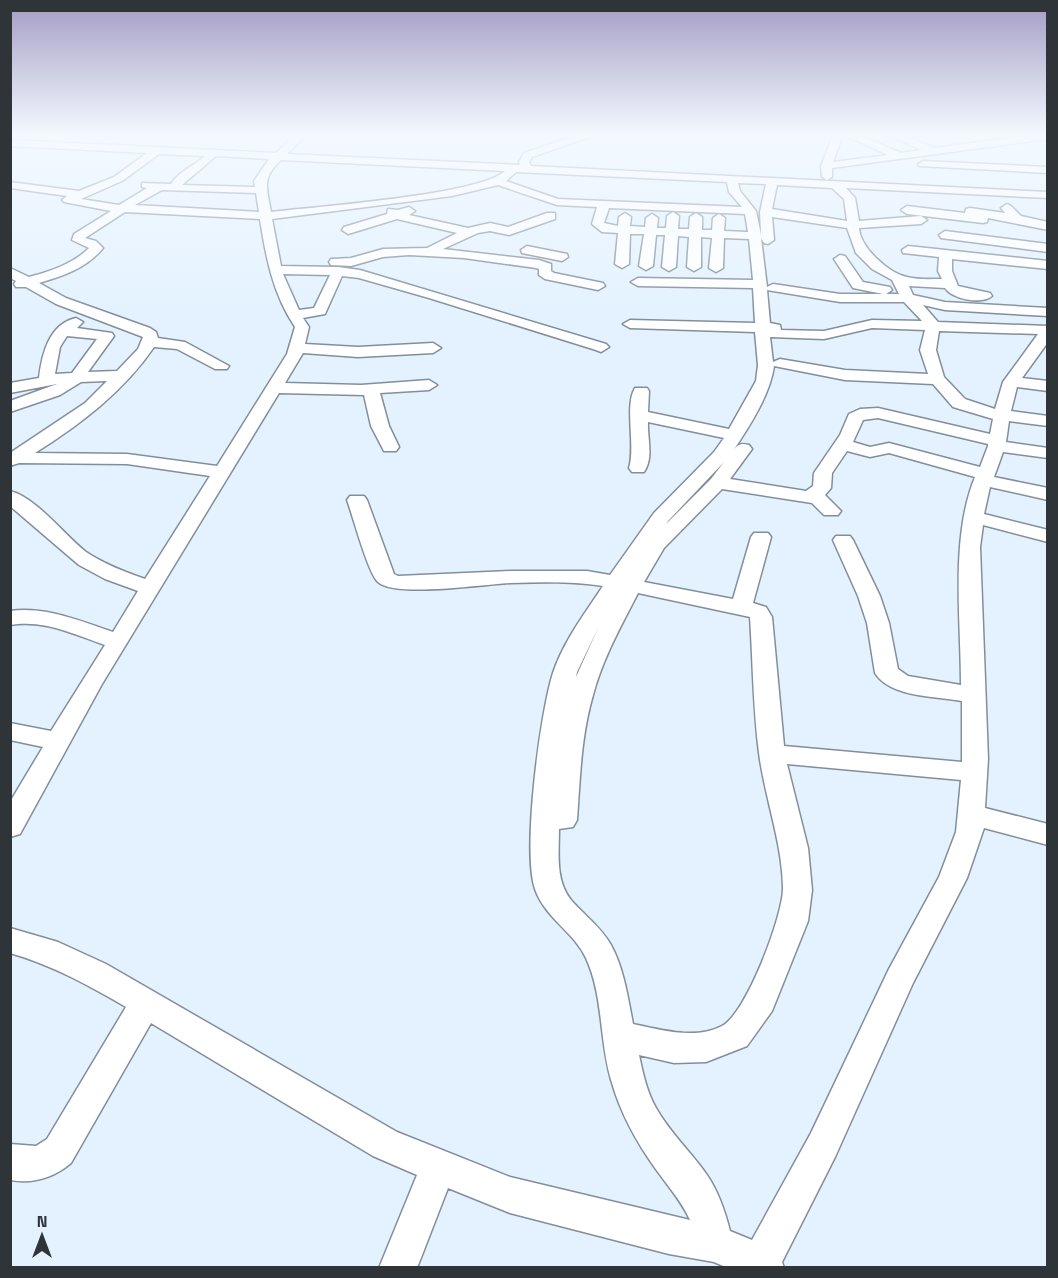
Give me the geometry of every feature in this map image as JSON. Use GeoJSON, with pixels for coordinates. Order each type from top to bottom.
{"type":"FeatureCollection","features":[{"type":"Feature","properties":{"kind":"street"},"geometry":{"type":"LineString","coordinates":[[82,195],[68,200],[122,208],[265,202],[382,203],[441,195]]}},
{"type":"Feature","properties":{"kind":"street"},"geometry":{"type":"LineString","coordinates":[[10,286],[61,272],[95,250],[96,245],[76,238],[146,195]]}},
{"type":"Feature","properties":{"kind":"street"},"geometry":{"type":"LineString","coordinates":[[218,195],[265,202]]}},
{"type":"Feature","properties":{"kind":"street"},"geometry":{"type":"LineString","coordinates":[[10,827],[91,683],[277,388],[297,348],[302,327],[294,315],[275,270],[263,195]]}},
{"type":"Feature","properties":{"kind":"street"},"geometry":{"type":"LineString","coordinates":[[369,236],[342,228],[474,195]]}},
{"type":"Feature","properties":{"kind":"street"},"geometry":{"type":"LineString","coordinates":[[522,195],[566,217]]}},
{"type":"Feature","properties":{"kind":"street"},"geometry":{"type":"LineString","coordinates":[[739,195],[761,209],[851,226],[924,226],[886,195]]}},
{"type":"Feature","properties":{"kind":"street"},"geometry":{"type":"LineString","coordinates":[[766,286],[756,236],[761,209],[767,195]]}},
{"type":"Feature","properties":{"kind":"street"},"geometry":{"type":"LineString","coordinates":[[845,195],[849,198],[847,209],[851,226],[866,257],[901,273],[949,284]]}},
{"type":"Feature","properties":{"kind":"street"},"geometry":{"type":"LineString","coordinates":[[898,206],[920,205],[912,195]]}},
{"type":"Feature","properties":{"kind":"street"},"geometry":{"type":"LineString","coordinates":[[941,238],[952,223],[947,198],[949,195]]}},
{"type":"Feature","properties":{"kind":"street"},"geometry":{"type":"LineString","coordinates":[[999,195],[1016,218]]}},
{"type":"Feature","properties":{"kind":"street"},"geometry":{"type":"LineString","coordinates":[[382,203],[412,226],[448,226],[487,241]]}},
{"type":"Feature","properties":{"kind":"street"},"geometry":{"type":"LineString","coordinates":[[898,206],[1016,218],[1047,226]]}},
{"type":"Feature","properties":{"kind":"street"},"geometry":{"type":"LineString","coordinates":[[598,213],[598,224],[606,229],[626,217],[652,219],[674,209],[820,208]]}},
{"type":"Feature","properties":{"kind":"street"},"geometry":{"type":"LineString","coordinates":[[431,251],[463,233],[489,227],[509,231],[553,209],[652,219],[672,232],[756,236]]}},
{"type":"Feature","properties":{"kind":"street"},"geometry":{"type":"LineString","coordinates":[[669,267],[674,209]]}},
{"type":"Feature","properties":{"kind":"street"},"geometry":{"type":"LineString","coordinates":[[714,1243],[708,1216],[694,1188],[643,1119],[628,1082],[609,980],[599,951],[577,924],[561,909],[550,891],[545,872],[546,811],[556,717],[564,672],[582,636],[656,545],[718,483],[748,443],[772,396],[780,364],[770,329],[761,209]]}},
{"type":"Feature","properties":{"kind":"street"},"geometry":{"type":"LineString","coordinates":[[694,267],[697,210]]}},
{"type":"Feature","properties":{"kind":"street"},"geometry":{"type":"LineString","coordinates":[[716,268],[720,210]]}},
{"type":"Feature","properties":{"kind":"street"},"geometry":{"type":"LineString","coordinates":[[950,211],[983,219]]}},
{"type":"Feature","properties":{"kind":"street"},"geometry":{"type":"LineString","coordinates":[[622,264],[626,217]]}},
{"type":"Feature","properties":{"kind":"street"},"geometry":{"type":"LineString","coordinates":[[646,266],[652,219]]}},
{"type":"Feature","properties":{"kind":"street"},"geometry":{"type":"LineString","coordinates":[[941,238],[1047,254]]}},
{"type":"Feature","properties":{"kind":"street"},"geometry":{"type":"LineString","coordinates":[[638,282],[766,286],[862,300],[901,273],[922,239],[941,238],[1047,248]]}},
{"type":"Feature","properties":{"kind":"street"},"geometry":{"type":"LineString","coordinates":[[388,239],[405,242],[403,252]]}},
{"type":"Feature","properties":{"kind":"street"},"geometry":{"type":"LineString","coordinates":[[514,247],[562,257]]}},
{"type":"Feature","properties":{"kind":"street"},"geometry":{"type":"LineString","coordinates":[[311,270],[320,262],[356,263],[381,253],[431,251],[539,264],[546,267],[544,272],[550,276],[598,286]]}},
{"type":"Feature","properties":{"kind":"street"},"geometry":{"type":"LineString","coordinates":[[840,259],[858,285],[874,290],[901,273],[946,259],[1047,265]]}},
{"type":"Feature","properties":{"kind":"street"},"geometry":{"type":"LineString","coordinates":[[946,259],[1047,278]]}},
{"type":"Feature","properties":{"kind":"street"},"geometry":{"type":"LineString","coordinates":[[946,259],[949,284],[956,292],[976,301],[1047,312]]}},
{"type":"Feature","properties":{"kind":"street"},"geometry":{"type":"LineString","coordinates":[[275,270],[338,271],[360,274],[601,347]]}},
{"type":"Feature","properties":{"kind":"street"},"geometry":{"type":"LineString","coordinates":[[294,315],[320,311],[338,271]]}},
{"type":"Feature","properties":{"kind":"street"},"geometry":{"type":"LineString","coordinates":[[10,272],[61,301],[151,335],[150,342],[123,375],[91,407],[13,460]]}},
{"type":"Feature","properties":{"kind":"street"},"geometry":{"type":"LineString","coordinates":[[901,273],[934,304],[976,301],[1047,303]]}},
{"type":"Feature","properties":{"kind":"street"},"geometry":{"type":"LineString","coordinates":[[901,273],[932,330],[928,350],[937,379]]}},
{"type":"Feature","properties":{"kind":"street"},"geometry":{"type":"LineString","coordinates":[[976,301],[984,327]]}},
{"type":"Feature","properties":{"kind":"street"},"geometry":{"type":"LineString","coordinates":[[46,381],[50,350],[58,336],[92,313]]}},
{"type":"Feature","properties":{"kind":"street"},"geometry":{"type":"LineString","coordinates":[[630,324],[770,329],[824,335],[872,324],[932,330],[1045,334]]}},
{"type":"Feature","properties":{"kind":"street"},"geometry":{"type":"LineString","coordinates":[[932,330],[984,327],[1045,334]]}},
{"type":"Feature","properties":{"kind":"street"},"geometry":{"type":"LineString","coordinates":[[563,820],[572,736],[581,694],[624,583],[661,517],[720,456],[735,435],[764,381],[766,365],[763,354],[770,329]]}},
{"type":"Feature","properties":{"kind":"street"},"geometry":{"type":"LineString","coordinates":[[10,407],[54,392],[79,376],[107,336],[64,331]]}},
{"type":"Feature","properties":{"kind":"street"},"geometry":{"type":"LineString","coordinates":[[10,940],[47,951],[96,973],[385,1144],[510,1195],[669,1235],[714,1243],[763,1265],[823,1145],[900,978],[953,878],[970,832],[974,771],[974,695],[970,548],[976,496],[998,443],[1001,414],[1011,382],[1045,334]]}},
{"type":"Feature","properties":{"kind":"street"},"geometry":{"type":"LineString","coordinates":[[150,342],[180,345],[221,366]]}},
{"type":"Feature","properties":{"kind":"street"},"geometry":{"type":"LineString","coordinates":[[297,348],[358,352],[433,348]]}},
{"type":"Feature","properties":{"kind":"street"},"geometry":{"type":"LineString","coordinates":[[780,364],[845,375],[937,379],[942,381],[952,397],[960,404],[1001,414],[1047,421]]}},
{"type":"Feature","properties":{"kind":"street"},"geometry":{"type":"LineString","coordinates":[[10,388],[79,376],[123,375]]}},
{"type":"Feature","properties":{"kind":"street"},"geometry":{"type":"LineString","coordinates":[[845,375],[866,390],[889,415]]}},
{"type":"Feature","properties":{"kind":"street"},"geometry":{"type":"LineString","coordinates":[[1011,382],[1047,386]]}},
{"type":"Feature","properties":{"kind":"street"},"geometry":{"type":"LineString","coordinates":[[277,388],[371,390],[429,385]]}},
{"type":"Feature","properties":{"kind":"street"},"geometry":{"type":"LineString","coordinates":[[371,390],[374,409],[390,447]]}},
{"type":"Feature","properties":{"kind":"street"},"geometry":{"type":"LineString","coordinates":[[638,468],[641,458],[639,415],[641,391]]}},
{"type":"Feature","properties":{"kind":"street"},"geometry":{"type":"LineString","coordinates":[[810,497],[822,488],[823,473],[843,444],[855,418],[860,414],[889,415],[1047,453]]}},
{"type":"Feature","properties":{"kind":"street"},"geometry":{"type":"LineString","coordinates":[[639,415],[735,435]]}},
{"type":"Feature","properties":{"kind":"street"},"geometry":{"type":"LineString","coordinates":[[843,444],[870,452],[889,448],[1047,494]]}},
{"type":"Feature","properties":{"kind":"street"},"geometry":{"type":"LineString","coordinates":[[13,460],[127,459],[223,472]]}},
{"type":"Feature","properties":{"kind":"street"},"geometry":{"type":"LineString","coordinates":[[718,483],[810,497],[819,500],[831,511]]}},
{"type":"Feature","properties":{"kind":"street"},"geometry":{"type":"LineString","coordinates":[[10,497],[25,506],[78,555],[103,571],[150,588]]}},
{"type":"Feature","properties":{"kind":"street"},"geometry":{"type":"LineString","coordinates":[[357,500],[385,577],[392,582],[408,584],[556,575],[624,583],[741,607],[758,612],[761,617],[772,754],[794,849],[798,890],[793,921],[761,1002],[736,1036],[706,1047],[674,1048],[619,1036]]}},
{"type":"Feature","properties":{"kind":"street"},"geometry":{"type":"LineString","coordinates":[[973,517],[1047,536]]}},
{"type":"Feature","properties":{"kind":"street"},"geometry":{"type":"LineString","coordinates":[[741,607],[761,537]]}},
{"type":"Feature","properties":{"kind":"street"},"geometry":{"type":"LineString","coordinates":[[843,540],[869,596],[878,623],[887,674],[902,683],[974,695]]}},
{"type":"Feature","properties":{"kind":"street"},"geometry":{"type":"LineString","coordinates":[[10,618],[28,615],[46,619],[118,642]]}},
{"type":"Feature","properties":{"kind":"street"},"geometry":{"type":"LineString","coordinates":[[10,731],[57,741]]}},
{"type":"Feature","properties":{"kind":"street"},"geometry":{"type":"LineString","coordinates":[[772,754],[974,771]]}},
{"type":"Feature","properties":{"kind":"street"},"geometry":{"type":"LineString","coordinates":[[971,814],[1047,835]]}},
{"type":"Feature","properties":{"kind":"street"},"geometry":{"type":"LineString","coordinates":[[10,1162],[30,1166],[45,1162],[59,1151],[146,1002]]}},
{"type":"Feature","properties":{"kind":"street"},"geometry":{"type":"LineString","coordinates":[[398,1268],[439,1166]]}}]}
